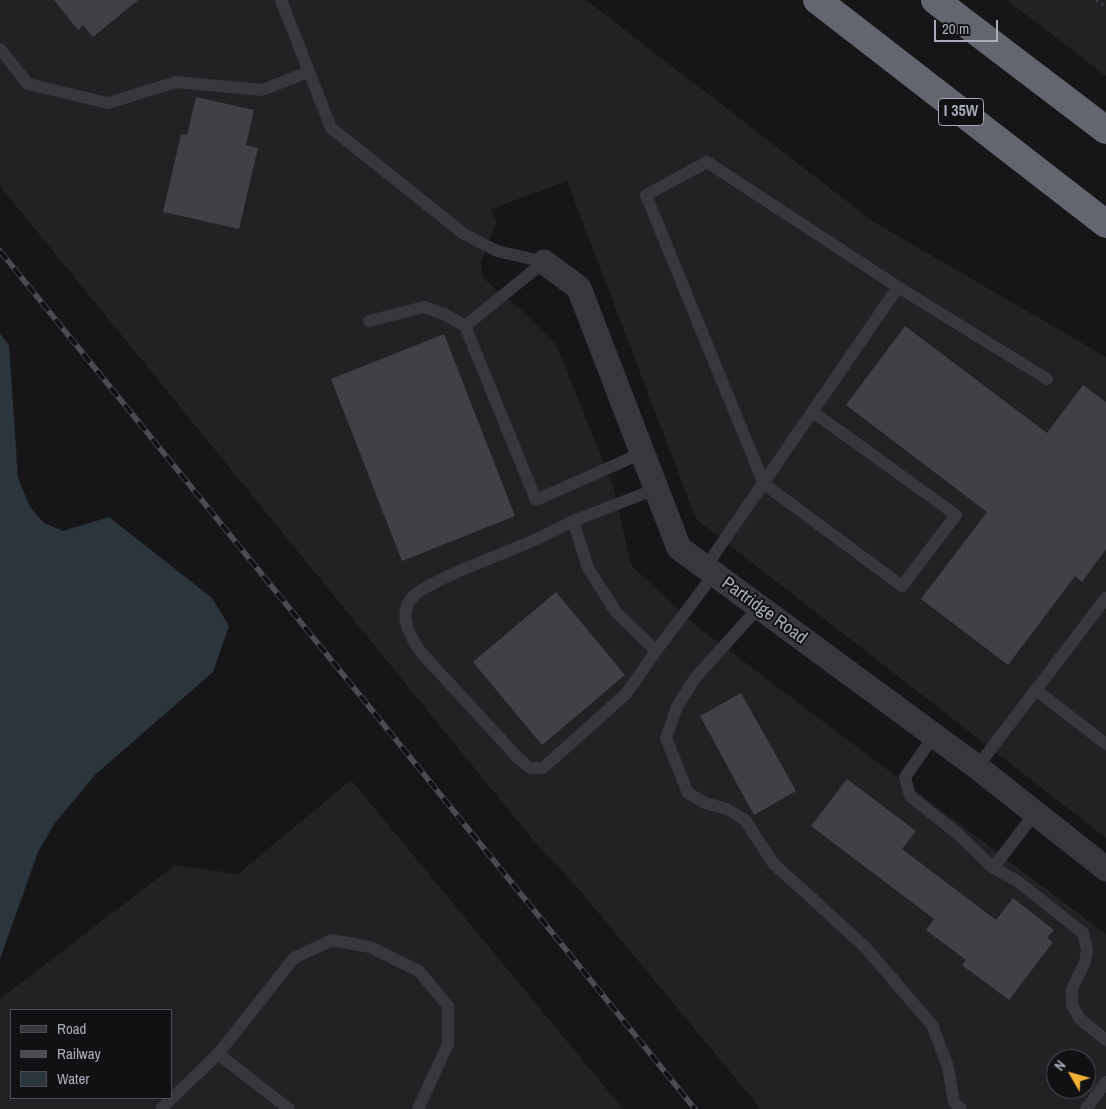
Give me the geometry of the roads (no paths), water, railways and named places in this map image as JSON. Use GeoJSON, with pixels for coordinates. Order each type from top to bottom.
{"type":"FeatureCollection","features":[{"type":"Feature","properties":{"kind":"highway","name":"I 35W"},"geometry":{"type":"LineString","coordinates":[[817,0],[1106,224]]}},
{"type":"Feature","properties":{"kind":"highway"},"geometry":{"type":"LineString","coordinates":[[935,0],[1106,130]]}},
{"type":"Feature","properties":{"kind":"street","name":"Partridge Road"},"geometry":{"type":"LineString","coordinates":[[544,262],[579,288],[679,548],[977,767],[1106,869]]}},
{"type":"Feature","properties":{"kind":"lane"},"geometry":{"type":"LineString","coordinates":[[281,0],[331,128],[464,234],[497,251],[544,262]]}},
{"type":"Feature","properties":{"kind":"lane"},"geometry":{"type":"LineString","coordinates":[[0,49],[28,84],[108,103],[176,82],[262,90],[308,72]]}},
{"type":"Feature","properties":{"kind":"lane"},"geometry":{"type":"LineString","coordinates":[[813,412],[956,516],[902,586],[764,484],[646,195],[707,162],[898,287],[1047,379]]}},
{"type":"Feature","properties":{"kind":"lane"},"geometry":{"type":"LineString","coordinates":[[465,326],[544,262]]}},
{"type":"Feature","properties":{"kind":"lane"},"geometry":{"type":"LineString","coordinates":[[656,489],[572,521],[522,546],[429,586],[410,599],[405,612],[407,631],[432,664],[518,758],[530,768],[542,768],[626,694],[710,571],[764,484],[898,287]]}},
{"type":"Feature","properties":{"kind":"lane"},"geometry":{"type":"LineString","coordinates":[[369,321],[424,307],[444,314],[465,326],[536,500],[642,453]]}},
{"type":"Feature","properties":{"kind":"lane"},"geometry":{"type":"LineString","coordinates":[[572,521],[588,568],[616,612],[656,651]]}},
{"type":"Feature","properties":{"kind":"lane"},"geometry":{"type":"LineString","coordinates":[[977,767],[1106,598]]}},
{"type":"Feature","properties":{"kind":"lane"},"geometry":{"type":"LineString","coordinates":[[759,607],[695,678],[677,707],[666,738],[688,793],[705,803],[727,809],[745,820],[772,863],[865,947],[932,1025],[948,1067],[954,1102],[961,1109]]}},
{"type":"Feature","properties":{"kind":"lane"},"geometry":{"type":"LineString","coordinates":[[1036,690],[1106,744]]}},
{"type":"Feature","properties":{"kind":"lane"},"geometry":{"type":"LineString","coordinates":[[934,736],[905,777],[910,796],[958,834],[992,868],[1016,880],[1083,933],[1087,950],[1085,962],[1072,989],[1072,1005],[1080,1019],[1106,1040]]}},
{"type":"Feature","properties":{"kind":"lane"},"geometry":{"type":"LineString","coordinates":[[992,868],[1035,813]]}},
{"type":"Feature","properties":{"kind":"lane"},"geometry":{"type":"LineString","coordinates":[[172,1098],[218,1054],[294,958],[332,940],[370,947],[419,971],[448,1006],[448,1044],[418,1109]]}},
{"type":"Feature","properties":{"kind":"lane"},"geometry":{"type":"LineString","coordinates":[[218,1054],[289,1109]]}},
{"type":"Feature","properties":{"kind":"lane"},"geometry":{"type":"LineString","coordinates":[[1086,1109],[1106,1082]]}},
{"type":"Feature","properties":{"kind":"lane"},"geometry":{"type":"LineString","coordinates":[[161,1109],[171,1099]]}},
{"type":"Feature","properties":{"kind":"water"},"geometry":{"type":"Polygon","coordinates":[[[0,334],[9,345],[18,478],[30,507],[44,523],[63,531],[109,517],[212,598],[229,626],[213,672],[95,775],[55,823],[38,852],[0,959],[0,334]]]}},
{"type":"Feature","properties":{"kind":"railway"},"geometry":{"type":"LineString","coordinates":[[0,251],[695,1109]]}}]}
